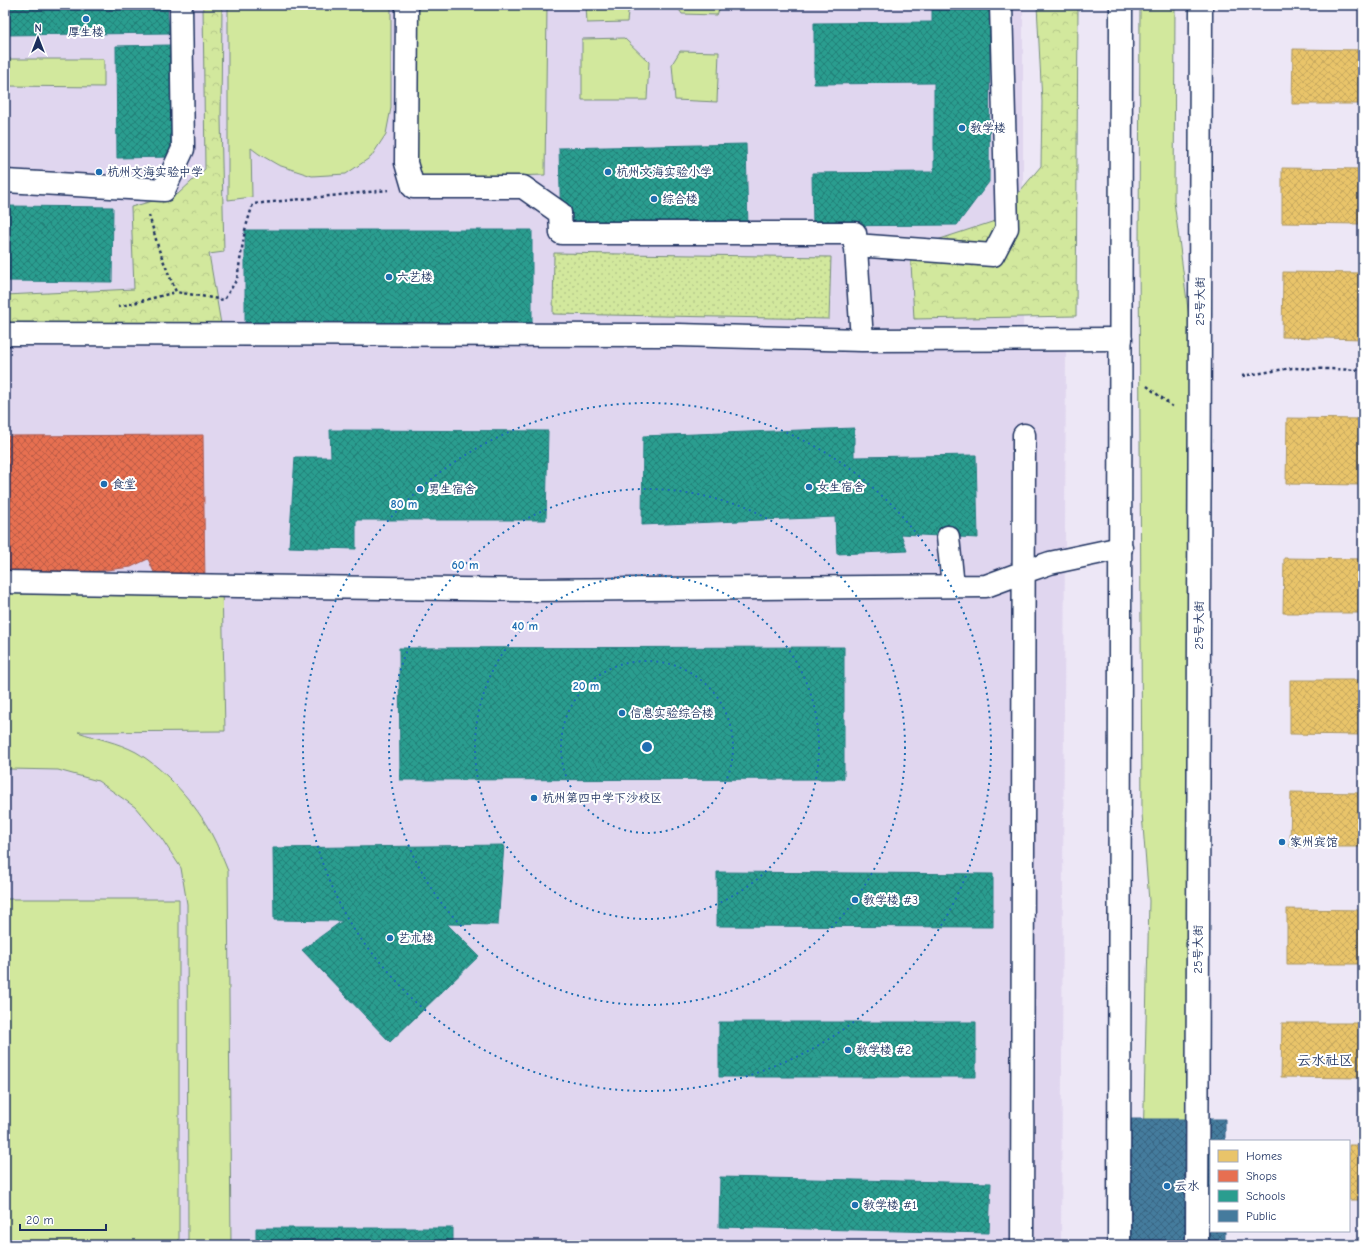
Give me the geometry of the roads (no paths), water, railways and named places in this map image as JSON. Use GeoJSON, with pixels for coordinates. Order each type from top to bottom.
{"type":"FeatureCollection","features":[{"type":"Feature","properties":{"kind":"street"},"geometry":{"type":"LineString","coordinates":[[5,181],[142,190],[164,190],[184,149],[181,5]]}},
{"type":"Feature","properties":{"kind":"street"},"geometry":{"type":"LineString","coordinates":[[407,5],[406,163],[413,188],[523,188],[560,213],[561,233],[855,233],[862,340]]}},
{"type":"Feature","properties":{"kind":"street"},"geometry":{"type":"LineString","coordinates":[[856,245],[993,255],[1007,228],[1001,5]]}},
{"type":"Feature","properties":{"kind":"street"},"geometry":{"type":"LineString","coordinates":[[1119,1245],[1122,5]]}},
{"type":"Feature","properties":{"kind":"street","name":"25号大街"},"geometry":{"type":"LineString","coordinates":[[1197,1245],[1201,5]]}},
{"type":"Feature","properties":{"kind":"street"},"geometry":{"type":"LineString","coordinates":[[5,334],[678,335],[862,340],[1122,339]]}},
{"type":"Feature","properties":{"kind":"street"},"geometry":{"type":"LineString","coordinates":[[1022,1245],[1024,434]]}},
{"type":"Feature","properties":{"kind":"street"},"geometry":{"type":"LineString","coordinates":[[948,537],[953,586]]}},
{"type":"Feature","properties":{"kind":"street"},"geometry":{"type":"LineString","coordinates":[[5,582],[528,590],[986,586],[1050,563],[1121,548]]}},
{"type":"Feature","properties":{"kind":"place","name":"厚生楼"},"geometry":{"type":"Point","coordinates":[86,19]}},
{"type":"Feature","properties":{"kind":"place","name":"教学楼"},"geometry":{"type":"Point","coordinates":[962,128]}},
{"type":"Feature","properties":{"kind":"place","name":"杭州文海实验中学"},"geometry":{"type":"Point","coordinates":[99,172]}},
{"type":"Feature","properties":{"kind":"place","name":"杭州文海实验小学"},"geometry":{"type":"Point","coordinates":[608,172]}},
{"type":"Feature","properties":{"kind":"place","name":"综合楼"},"geometry":{"type":"Point","coordinates":[654,199]}},
{"type":"Feature","properties":{"kind":"place","name":"六艺楼"},"geometry":{"type":"Point","coordinates":[389,277]}},
{"type":"Feature","properties":{"kind":"place","name":"食堂"},"geometry":{"type":"Point","coordinates":[104,484]}},
{"type":"Feature","properties":{"kind":"place","name":"女生宿舍"},"geometry":{"type":"Point","coordinates":[809,487]}},
{"type":"Feature","properties":{"kind":"place","name":"男生宿舍"},"geometry":{"type":"Point","coordinates":[420,489]}},
{"type":"Feature","properties":{"kind":"place","name":"信息实验综合楼"},"geometry":{"type":"Point","coordinates":[622,713]}},
{"type":"Feature","properties":{"kind":"place","name":"杭州第四中学下沙校区"},"geometry":{"type":"Point","coordinates":[534,798]}},
{"type":"Feature","properties":{"kind":"place","name":"家州宾馆"},"geometry":{"type":"Point","coordinates":[1282,842]}},
{"type":"Feature","properties":{"kind":"place","name":"教学楼 #3"},"geometry":{"type":"Point","coordinates":[855,900]}},
{"type":"Feature","properties":{"kind":"place","name":"艺术楼"},"geometry":{"type":"Point","coordinates":[390,938]}},
{"type":"Feature","properties":{"kind":"place","name":"教学楼 #2"},"geometry":{"type":"Point","coordinates":[848,1050]}},
{"type":"Feature","properties":{"kind":"place","name":"云水"},"geometry":{"type":"Point","coordinates":[1167,1186]}},
{"type":"Feature","properties":{"kind":"place","name":"教学楼 #1"},"geometry":{"type":"Point","coordinates":[855,1205]}},
{"type":"Feature","properties":{"kind":"district","name":"云水社区"},"geometry":{"type":"Point","coordinates":[1325,1060]}}]}
